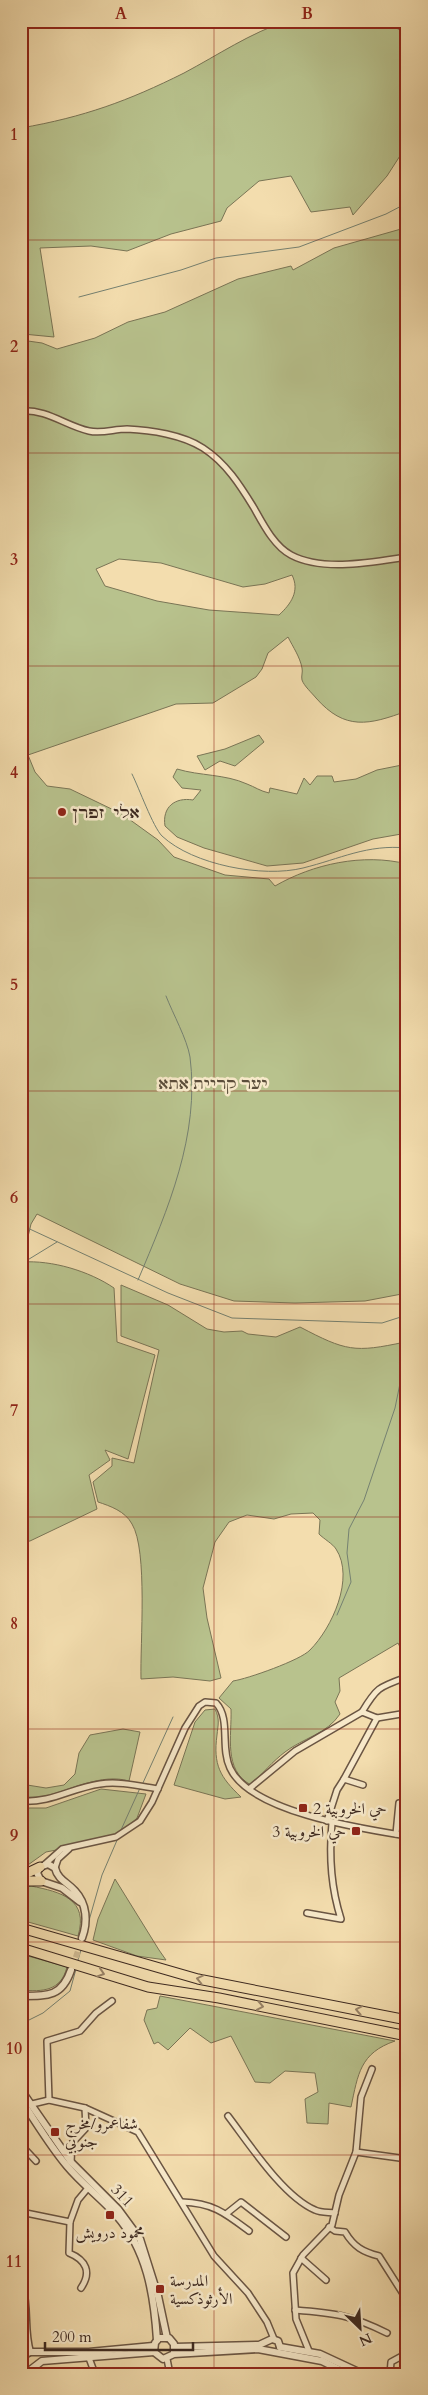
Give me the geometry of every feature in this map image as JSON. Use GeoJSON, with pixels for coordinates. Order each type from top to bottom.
{"type":"FeatureCollection","features":[{"type":"Feature","properties":{"kind":"highway"},"geometry":{"type":"LineString","coordinates":[[21,1876],[42,1866]]}},
{"type":"Feature","properties":{"kind":"highway"},"geometry":{"type":"LineString","coordinates":[[21,1881],[45,1882]]}},
{"type":"Feature","properties":{"kind":"highway"},"geometry":{"type":"LineString","coordinates":[[21,1928],[198,1979],[407,2020]]}},
{"type":"Feature","properties":{"kind":"highway"},"geometry":{"type":"LineString","coordinates":[[21,1948],[148,1987],[219,1998],[407,2036]]}},
{"type":"Feature","properties":{"kind":"street"},"geometry":{"type":"LineString","coordinates":[[21,411],[35,411],[48,414],[88,431],[127,429],[168,435],[202,447],[218,460],[239,483],[264,526],[280,546],[291,555],[308,561],[336,565],[407,556]]}},
{"type":"Feature","properties":{"kind":"street"},"geometry":{"type":"LineString","coordinates":[[249,1789],[295,1751],[362,1712],[374,1691],[407,1677]]}},
{"type":"Feature","properties":{"kind":"street"},"geometry":{"type":"LineString","coordinates":[[80,1902],[62,1888],[45,1882],[37,1873],[58,1851],[116,1837],[132,1829],[140,1821],[158,1789],[186,1728],[196,1711],[206,1702],[212,1701],[219,1706],[224,1717],[224,1748],[229,1766],[241,1784],[274,1803],[329,1822],[407,1836]]}},
{"type":"Feature","properties":{"kind":"street"},"geometry":{"type":"LineString","coordinates":[[362,1712],[377,1718],[407,1713]]}},
{"type":"Feature","properties":{"kind":"street"},"geometry":{"type":"LineString","coordinates":[[306,1913],[341,1919],[334,1894],[329,1822],[337,1790],[377,1718]]}},
{"type":"Feature","properties":{"kind":"street"},"geometry":{"type":"LineString","coordinates":[[344,1779],[363,1785]]}},
{"type":"Feature","properties":{"kind":"street"},"geometry":{"type":"LineString","coordinates":[[21,1800],[57,1798],[105,1783],[158,1789]]}},
{"type":"Feature","properties":{"kind":"street"},"geometry":{"type":"LineString","coordinates":[[396,1834],[399,1803]]}},
{"type":"Feature","properties":{"kind":"street"},"geometry":{"type":"LineString","coordinates":[[45,1882],[54,1880],[58,1858],[71,1848]]}},
{"type":"Feature","properties":{"kind":"street"},"geometry":{"type":"LineString","coordinates":[[42,1866],[48,1864],[74,1891],[87,1919],[82,1938]]}},
{"type":"Feature","properties":{"kind":"street"},"geometry":{"type":"LineString","coordinates":[[21,1996],[43,1996],[58,1991],[65,1984],[71,1970]]}},
{"type":"Feature","properties":{"kind":"street"},"geometry":{"type":"LineString","coordinates":[[49,2100],[47,2041],[80,2031],[96,2013],[112,2002]]}},
{"type":"Feature","properties":{"kind":"street"},"geometry":{"type":"LineString","coordinates":[[309,2351],[301,2335],[295,2310],[293,2273],[301,2258],[319,2236],[330,2227],[339,2195],[356,2152],[361,2097],[372,2069]]}},
{"type":"Feature","properties":{"kind":"street","name":"311"},"geometry":{"type":"LineString","coordinates":[[21,2090],[28,2105],[67,2166],[115,2214],[135,2241],[148,2274],[155,2308],[157,2340]]}},
{"type":"Feature","properties":{"kind":"street","name":"311"},"geometry":{"type":"LineString","coordinates":[[21,2100],[28,2105],[71,2162],[118,2209],[140,2239],[158,2296],[167,2338]]}},
{"type":"Feature","properties":{"kind":"street"},"geometry":{"type":"LineString","coordinates":[[28,2105],[49,2100],[85,2108],[138,2132],[214,2256],[248,2293],[267,2322],[274,2339],[279,2343],[277,2350]]}},
{"type":"Feature","properties":{"kind":"street"},"geometry":{"type":"LineString","coordinates":[[71,2162],[72,2143],[86,2128],[85,2108]]}},
{"type":"Feature","properties":{"kind":"street"},"geometry":{"type":"LineString","coordinates":[[228,2116],[277,2180],[289,2192],[316,2210],[335,2213]]}},
{"type":"Feature","properties":{"kind":"street"},"geometry":{"type":"LineString","coordinates":[[21,2145],[36,2161]]}},
{"type":"Feature","properties":{"kind":"street"},"geometry":{"type":"LineString","coordinates":[[356,2152],[407,2159]]}},
{"type":"Feature","properties":{"kind":"street"},"geometry":{"type":"LineString","coordinates":[[81,2288],[86,2277],[85,2266],[81,2259],[69,2253],[70,2222],[78,2200],[88,2188]]}},
{"type":"Feature","properties":{"kind":"street"},"geometry":{"type":"LineString","coordinates":[[182,2202],[202,2203],[218,2208],[249,2230]]}},
{"type":"Feature","properties":{"kind":"street"},"geometry":{"type":"LineString","coordinates":[[226,2214],[241,2202],[286,2237]]}},
{"type":"Feature","properties":{"kind":"street"},"geometry":{"type":"LineString","coordinates":[[21,2212],[70,2222]]}},
{"type":"Feature","properties":{"kind":"street"},"geometry":{"type":"LineString","coordinates":[[330,2227],[336,2232],[345,2232],[362,2252],[379,2256],[407,2300]]}},
{"type":"Feature","properties":{"kind":"street"},"geometry":{"type":"LineString","coordinates":[[301,2258],[326,2280]]}},
{"type":"Feature","properties":{"kind":"street"},"geometry":{"type":"LineString","coordinates":[[21,2282],[26,2295],[24,2327],[30,2352]]}},
{"type":"Feature","properties":{"kind":"street"},"geometry":{"type":"LineString","coordinates":[[295,2310],[331,2313],[357,2318],[387,2332]]}},
{"type":"Feature","properties":{"kind":"street"},"geometry":{"type":"LineString","coordinates":[[167,2359],[159,2358],[154,2349],[157,2340],[167,2338],[172,2340],[175,2351]]}},
{"type":"Feature","properties":{"kind":"street"},"geometry":{"type":"LineString","coordinates":[[167,2359],[175,2351],[259,2345],[274,2339]]}},
{"type":"Feature","properties":{"kind":"street"},"geometry":{"type":"LineString","coordinates":[[267,2343],[267,2350]]}},
{"type":"Feature","properties":{"kind":"street"},"geometry":{"type":"LineString","coordinates":[[21,2357],[30,2352],[154,2349]]}},
{"type":"Feature","properties":{"kind":"street"},"geometry":{"type":"LineString","coordinates":[[27,2373],[42,2361],[90,2358],[154,2349]]}},
{"type":"Feature","properties":{"kind":"street"},"geometry":{"type":"LineString","coordinates":[[277,2350],[322,2361],[348,2374]]}},
{"type":"Feature","properties":{"kind":"street"},"geometry":{"type":"LineString","coordinates":[[175,2351],[309,2351],[320,2354],[363,2374]]}},
{"type":"Feature","properties":{"kind":"street"},"geometry":{"type":"LineString","coordinates":[[38,2353],[42,2361]]}},
{"type":"Feature","properties":{"kind":"street"},"geometry":{"type":"LineString","coordinates":[[390,2374],[391,2362],[402,2356],[407,2356]]}},
{"type":"Feature","properties":{"kind":"street"},"geometry":{"type":"LineString","coordinates":[[90,2358],[95,2374]]}},
{"type":"Feature","properties":{"kind":"street"},"geometry":{"type":"LineString","coordinates":[[167,2359],[170,2374]]}},
{"type":"Feature","properties":{"kind":"green space"},"geometry":{"type":"Polygon","coordinates":[[[287,21],[383,21],[400,30],[407,38],[407,145],[387,176],[353,215],[350,207],[311,212],[291,176],[259,181],[227,208],[221,221],[171,234],[127,251],[91,246],[40,248],[54,337],[23,334],[22,258],[25,253],[21,253],[21,128],[65,119],[105,107],[144,92],[184,73],[260,32],[287,21]]]}},
{"type":"Feature","properties":{"kind":"green space","name":"יער קריית אתא"},"geometry":{"type":"Polygon","coordinates":[[[401,229],[407,237],[400,312],[401,318],[407,324],[407,711],[369,722],[358,722],[337,716],[327,709],[304,685],[300,660],[288,637],[268,653],[262,669],[256,677],[213,703],[176,704],[28,755],[35,772],[47,786],[70,789],[122,814],[158,840],[174,857],[225,875],[269,879],[275,886],[322,866],[356,860],[390,861],[407,864],[407,1293],[365,1301],[295,1303],[234,1301],[180,1284],[37,1214],[31,1224],[22,1262],[46,1263],[70,1268],[93,1276],[114,1288],[117,1342],[155,1355],[128,1459],[105,1450],[110,1460],[89,1475],[97,1509],[30,1541],[21,1542],[21,340],[42,343],[57,349],[95,338],[128,322],[165,312],[238,279],[291,266],[293,270],[334,248],[401,229]],[[119,559],[96,569],[105,586],[157,601],[209,610],[279,615],[290,602],[295,592],[292,575],[265,584],[243,587],[161,563],[119,559]]]}},
{"type":"Feature","properties":{"kind":"green space"},"geometry":{"type":"Polygon","coordinates":[[[259,735],[264,742],[235,766],[220,761],[205,770],[197,756],[225,749],[259,735]]]}},
{"type":"Feature","properties":{"kind":"green space"},"geometry":{"type":"Polygon","coordinates":[[[407,764],[407,833],[373,839],[303,863],[267,866],[204,848],[177,837],[165,826],[166,814],[171,805],[181,800],[193,800],[201,790],[182,788],[173,777],[177,769],[230,778],[269,793],[270,788],[297,794],[304,778],[310,785],[317,776],[332,776],[334,782],[356,779],[377,770],[407,764]]]}},
{"type":"Feature","properties":{"kind":"green space"},"geometry":{"type":"Polygon","coordinates":[[[121,1285],[168,1305],[207,1329],[224,1332],[242,1331],[248,1334],[276,1337],[300,1327],[329,1341],[351,1348],[374,1348],[405,1342],[407,1350],[407,1661],[398,1643],[339,1678],[340,1691],[335,1702],[340,1714],[335,1721],[322,1731],[285,1752],[251,1785],[242,1779],[236,1771],[230,1741],[231,1709],[219,1698],[233,1681],[285,1664],[310,1650],[326,1629],[338,1602],[342,1588],[343,1574],[341,1561],[335,1547],[319,1534],[320,1520],[313,1513],[291,1514],[274,1519],[247,1515],[229,1522],[215,1542],[203,1588],[207,1618],[221,1678],[210,1681],[173,1677],[141,1679],[142,1575],[137,1537],[129,1519],[112,1507],[98,1502],[93,1482],[112,1466],[112,1458],[134,1463],[159,1350],[121,1336],[121,1285]]]}},
{"type":"Feature","properties":{"kind":"green space"},"geometry":{"type":"Polygon","coordinates":[[[215,1709],[218,1716],[217,1763],[223,1777],[241,1797],[225,1799],[174,1785],[195,1722],[205,1710],[215,1709]]]}},
{"type":"Feature","properties":{"kind":"green space"},"geometry":{"type":"Polygon","coordinates":[[[123,1729],[140,1732],[129,1781],[108,1779],[87,1783],[45,1796],[21,1797],[21,1784],[46,1788],[64,1785],[75,1774],[79,1753],[90,1735],[123,1729]]]}},
{"type":"Feature","properties":{"kind":"green space"},"geometry":{"type":"Polygon","coordinates":[[[101,1789],[146,1794],[137,1818],[123,1831],[103,1841],[46,1852],[21,1870],[21,1808],[46,1808],[101,1789]]]}},
{"type":"Feature","properties":{"kind":"green space"},"geometry":{"type":"Polygon","coordinates":[[[115,1879],[166,1960],[137,1956],[93,1940],[98,1919],[115,1879]]]}},
{"type":"Feature","properties":{"kind":"green space"},"geometry":{"type":"Polygon","coordinates":[[[31,1886],[53,1891],[70,1899],[80,1913],[78,1936],[21,1920],[21,1888],[31,1886]]]}},
{"type":"Feature","properties":{"kind":"green space"},"geometry":{"type":"Polygon","coordinates":[[[21,1954],[67,1967],[64,1975],[56,1985],[50,1988],[37,1991],[21,1990],[21,1954]]]}},
{"type":"Feature","properties":{"kind":"green space"},"geometry":{"type":"Polygon","coordinates":[[[160,1996],[395,2041],[374,2052],[362,2066],[351,2107],[329,2103],[328,2124],[307,2123],[305,2099],[318,2092],[315,2073],[285,2071],[270,2083],[255,2082],[231,2036],[211,2043],[190,2028],[168,2050],[158,2042],[154,2044],[144,2020],[147,2010],[157,2008],[160,1996]]]}},
{"type":"Feature","properties":{"kind":"waterway"},"geometry":{"type":"LineString","coordinates":[[79,297],[181,270],[216,258],[299,247],[386,214],[407,203]]}},
{"type":"Feature","properties":{"kind":"waterway"},"geometry":{"type":"LineString","coordinates":[[132,774],[150,816],[162,836],[191,855],[210,862],[249,870],[287,871],[366,850],[393,847],[407,848]]}},
{"type":"Feature","properties":{"kind":"waterway"},"geometry":{"type":"LineString","coordinates":[[138,1280],[160,1226],[179,1171],[190,1115],[192,1086],[190,1057],[183,1035],[166,996]]}},
{"type":"Feature","properties":{"kind":"waterway"},"geometry":{"type":"LineString","coordinates":[[21,1225],[168,1293],[232,1318],[382,1323],[407,1315]]}},
{"type":"Feature","properties":{"kind":"waterway"},"geometry":{"type":"LineString","coordinates":[[21,1264],[57,1242]]}},
{"type":"Feature","properties":{"kind":"waterway"},"geometry":{"type":"LineString","coordinates":[[337,1615],[351,1582],[347,1553],[349,1529],[364,1500],[395,1408],[407,1349]]}},
{"type":"Feature","properties":{"kind":"waterway"},"geometry":{"type":"LineString","coordinates":[[142,1785],[173,1717]]}},
{"type":"Feature","properties":{"kind":"waterway"},"geometry":{"type":"LineString","coordinates":[[121,1830],[140,1788]]}},
{"type":"Feature","properties":{"kind":"waterway"},"geometry":{"type":"LineString","coordinates":[[88,1924],[102,1875],[118,1838]]}},
{"type":"Feature","properties":{"kind":"waterway"},"geometry":{"type":"LineString","coordinates":[[78,1960],[81,1950]]}},
{"type":"Feature","properties":{"kind":"waterway"},"geometry":{"type":"LineString","coordinates":[[28,2075],[27,2021],[43,2013],[70,1991],[76,1969]]}},
{"type":"Feature","properties":{"kind":"tunnel"},"geometry":{"type":"LineString","coordinates":[[73,1966],[81,1942]]}},
{"type":"Feature","properties":{"kind":"place","name":"אלי זפרן"},"geometry":{"type":"Point","coordinates":[62,812]}},
{"type":"Feature","properties":{"kind":"place","name":"حي الخروبية 2"},"geometry":{"type":"Point","coordinates":[303,1808]}},
{"type":"Feature","properties":{"kind":"place","name":"حي الخروبية 3"},"geometry":{"type":"Point","coordinates":[356,1831]}},
{"type":"Feature","properties":{"kind":"place","name":"شفاعمرو/مخرج جنوبي"},"geometry":{"type":"Point","coordinates":[55,2132]}},
{"type":"Feature","properties":{"kind":"place","name":"محمود درويش"},"geometry":{"type":"Point","coordinates":[110,2215]}},
{"type":"Feature","properties":{"kind":"place","name":"المدرسة الأرثوذكسية"},"geometry":{"type":"Point","coordinates":[160,2289]}}]}
